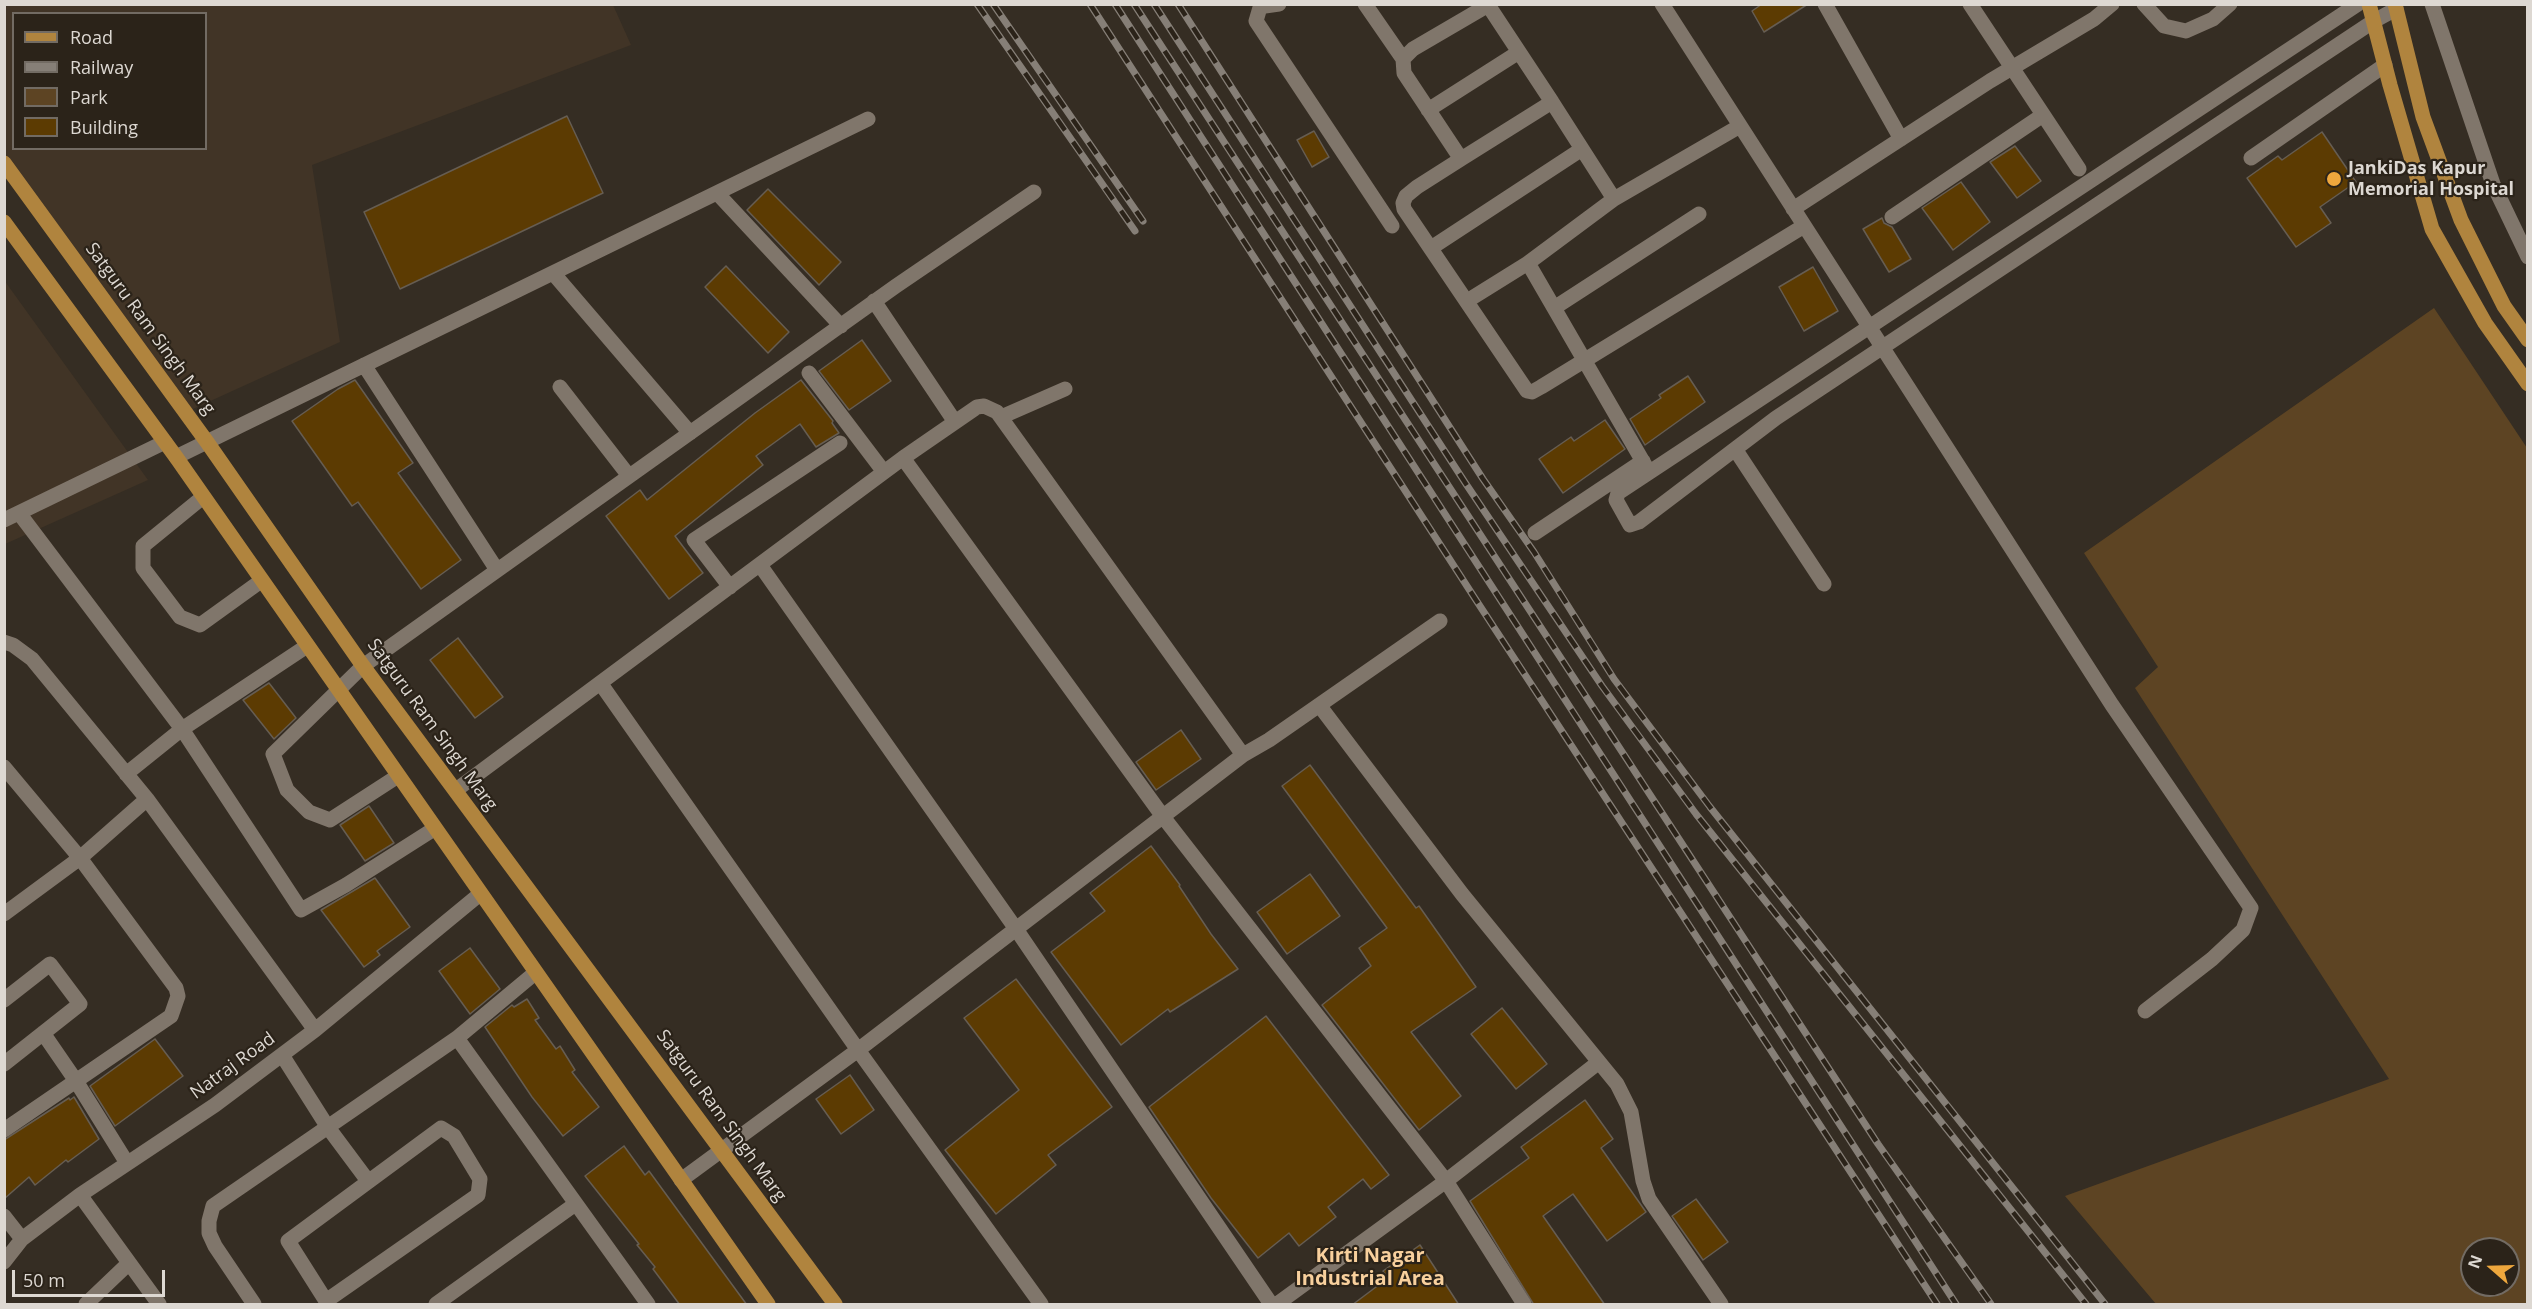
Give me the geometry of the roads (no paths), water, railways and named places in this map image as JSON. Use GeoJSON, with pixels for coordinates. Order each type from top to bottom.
{"type":"FeatureCollection","features":[{"type":"Feature","properties":{"kind":"main road"},"geometry":{"type":"LineString","coordinates":[[2369,4],[2432,229],[2485,323],[2528,384]]}},
{"type":"Feature","properties":{"kind":"main road"},"geometry":{"type":"LineString","coordinates":[[2395,7],[2423,117],[2461,220],[2504,306],[2528,340]]}},
{"type":"Feature","properties":{"kind":"main road","name":"Satguru Ram Singh Marg"},"geometry":{"type":"LineString","coordinates":[[4,163],[207,442],[363,666],[835,1305]]}},
{"type":"Feature","properties":{"kind":"main road"},"geometry":{"type":"LineString","coordinates":[[4,222],[176,457],[768,1305]]}},
{"type":"Feature","properties":{"kind":"street"},"geometry":{"type":"LineString","coordinates":[[1279,4],[1265,6],[1262,4],[1256,21],[1392,226]]}},
{"type":"Feature","properties":{"kind":"street"},"geometry":{"type":"LineString","coordinates":[[1365,4],[1403,59],[1404,73],[1461,159]]}},
{"type":"Feature","properties":{"kind":"street"},"geometry":{"type":"LineString","coordinates":[[1662,4],[2112,705],[2251,908],[2243,930],[2212,958],[2145,1011]]}},
{"type":"Feature","properties":{"kind":"street"},"geometry":{"type":"LineString","coordinates":[[1825,4],[1901,139]]}},
{"type":"Feature","properties":{"kind":"street"},"geometry":{"type":"LineString","coordinates":[[1970,4],[2079,169]]}},
{"type":"Feature","properties":{"kind":"street"},"geometry":{"type":"LineString","coordinates":[[1793,209],[2012,68],[2094,19],[2112,4]]}},
{"type":"Feature","properties":{"kind":"street"},"geometry":{"type":"LineString","coordinates":[[2144,4],[2164,26],[2186,31],[2212,19],[2230,4]]}},
{"type":"Feature","properties":{"kind":"street"},"geometry":{"type":"LineString","coordinates":[[1535,533],[1646,467],[1868,327],[2358,4]]}},
{"type":"Feature","properties":{"kind":"street"},"geometry":{"type":"LineString","coordinates":[[2432,4],[2493,184],[2528,257]]}},
{"type":"Feature","properties":{"kind":"street"},"geometry":{"type":"LineString","coordinates":[[1403,59],[1413,49],[1489,5],[1614,199]]}},
{"type":"Feature","properties":{"kind":"street"},"geometry":{"type":"LineString","coordinates":[[1646,467],[1615,497],[1630,525],[1639,522],[1776,418],[2395,7]]}},
{"type":"Feature","properties":{"kind":"street"},"geometry":{"type":"LineString","coordinates":[[1428,110],[1519,52]]}},
{"type":"Feature","properties":{"kind":"street"},"geometry":{"type":"LineString","coordinates":[[2251,158],[2385,65]]}},
{"type":"Feature","properties":{"kind":"street"},"geometry":{"type":"LineString","coordinates":[[1552,102],[1417,187],[1406,196],[1403,203],[1404,209],[1527,391],[1532,392],[1541,387],[1804,226]]}},
{"type":"Feature","properties":{"kind":"street"},"geometry":{"type":"LineString","coordinates":[[1892,217],[2043,114]]}},
{"type":"Feature","properties":{"kind":"street"},"geometry":{"type":"LineString","coordinates":[[176,457],[868,119]]}},
{"type":"Feature","properties":{"kind":"street"},"geometry":{"type":"LineString","coordinates":[[1467,301],[1528,263],[1614,199],[1740,126]]}},
{"type":"Feature","properties":{"kind":"street"},"geometry":{"type":"LineString","coordinates":[[1431,248],[1582,149]]}},
{"type":"Feature","properties":{"kind":"street"},"geometry":{"type":"LineString","coordinates":[[398,776],[330,820],[309,812],[287,790],[273,754],[363,666],[874,302],[1034,192]]}},
{"type":"Feature","properties":{"kind":"street"},"geometry":{"type":"LineString","coordinates":[[717,193],[841,326]]}},
{"type":"Feature","properties":{"kind":"street"},"geometry":{"type":"LineString","coordinates":[[1554,308],[1699,214]]}},
{"type":"Feature","properties":{"kind":"street"},"geometry":{"type":"LineString","coordinates":[[1528,263],[1646,467]]}},
{"type":"Feature","properties":{"kind":"street"},"geometry":{"type":"LineString","coordinates":[[553,273],[690,433]]}},
{"type":"Feature","properties":{"kind":"street"},"geometry":{"type":"LineString","coordinates":[[874,302],[955,422]]}},
{"type":"Feature","properties":{"kind":"street"},"geometry":{"type":"LineString","coordinates":[[364,366],[497,570]]}},
{"type":"Feature","properties":{"kind":"street"},"geometry":{"type":"LineString","coordinates":[[808,373],[884,472]]}},
{"type":"Feature","properties":{"kind":"street"},"geometry":{"type":"LineString","coordinates":[[560,387],[629,476]]}},
{"type":"Feature","properties":{"kind":"street"},"geometry":{"type":"LineString","coordinates":[[1001,417],[1065,389]]}},
{"type":"Feature","properties":{"kind":"street"},"geometry":{"type":"LineString","coordinates":[[456,790],[903,458],[977,407],[984,406],[997,412],[1001,417],[1243,755]]}},
{"type":"Feature","properties":{"kind":"street"},"geometry":{"type":"LineString","coordinates":[[4,520],[165,442]]}},
{"type":"Feature","properties":{"kind":"street"},"geometry":{"type":"LineString","coordinates":[[730,587],[694,540],[840,443]]}},
{"type":"Feature","properties":{"kind":"street"},"geometry":{"type":"LineString","coordinates":[[1736,449],[1824,584]]}},
{"type":"Feature","properties":{"kind":"street"},"geometry":{"type":"LineString","coordinates":[[903,458],[1164,818],[1446,1181],[1524,1305]]}},
{"type":"Feature","properties":{"kind":"street"},"geometry":{"type":"LineString","coordinates":[[203,497],[143,546],[143,568],[180,618],[200,625],[261,580]]}},
{"type":"Feature","properties":{"kind":"street"},"geometry":{"type":"LineString","coordinates":[[19,513],[182,729],[301,910],[346,885],[434,829]]}},
{"type":"Feature","properties":{"kind":"street"},"geometry":{"type":"LineString","coordinates":[[760,565],[1017,929],[1270,1305]]}},
{"type":"Feature","properties":{"kind":"street"},"geometry":{"type":"LineString","coordinates":[[681,1179],[858,1050],[1164,818],[1243,755],[1440,621]]}},
{"type":"Feature","properties":{"kind":"street"},"geometry":{"type":"LineString","coordinates":[[4,642],[13,645],[32,659],[147,799],[315,1030]]}},
{"type":"Feature","properties":{"kind":"street"},"geometry":{"type":"LineString","coordinates":[[126,774],[182,729],[307,646]]}},
{"type":"Feature","properties":{"kind":"street"},"geometry":{"type":"LineString","coordinates":[[601,684],[858,1050],[1041,1305]]}},
{"type":"Feature","properties":{"kind":"street"},"geometry":{"type":"LineString","coordinates":[[1319,705],[1462,894],[1617,1084],[1631,1112],[1643,1181],[1649,1199],[1721,1305]]}},
{"type":"Feature","properties":{"kind":"street"},"geometry":{"type":"LineString","coordinates":[[4,767],[80,858],[176,988],[178,996],[171,1017],[4,1130]]}},
{"type":"Feature","properties":{"kind":"street"},"geometry":{"type":"LineString","coordinates":[[4,914],[80,858],[147,799]]}},
{"type":"Feature","properties":{"kind":"street","name":"Natraj Road"},"geometry":{"type":"LineString","coordinates":[[4,1262],[22,1239],[80,1195],[215,1105],[282,1055],[480,894]]}},
{"type":"Feature","properties":{"kind":"street"},"geometry":{"type":"LineString","coordinates":[[4,1000],[50,964],[80,1004],[4,1064]]}},
{"type":"Feature","properties":{"kind":"street"},"geometry":{"type":"LineString","coordinates":[[254,1305],[215,1246],[210,1233],[209,1221],[213,1206],[457,1038],[535,973]]}},
{"type":"Feature","properties":{"kind":"street"},"geometry":{"type":"LineString","coordinates":[[43,1033],[127,1163]]}},
{"type":"Feature","properties":{"kind":"street"},"geometry":{"type":"LineString","coordinates":[[457,1038],[574,1205],[648,1305]]}},
{"type":"Feature","properties":{"kind":"street"},"geometry":{"type":"LineString","coordinates":[[282,1055],[327,1126],[368,1181]]}},
{"type":"Feature","properties":{"kind":"street"},"geometry":{"type":"LineString","coordinates":[[1277,1305],[1446,1181],[1599,1062]]}},
{"type":"Feature","properties":{"kind":"street"},"geometry":{"type":"LineString","coordinates":[[441,1128],[454,1136],[480,1179],[478,1195],[326,1301],[288,1242],[368,1181],[441,1128]]}},
{"type":"Feature","properties":{"kind":"street"},"geometry":{"type":"LineString","coordinates":[[80,1195],[159,1305]]}},
{"type":"Feature","properties":{"kind":"street"},"geometry":{"type":"LineString","coordinates":[[435,1305],[574,1205]]}},
{"type":"Feature","properties":{"kind":"street"},"geometry":{"type":"LineString","coordinates":[[4,1216],[22,1239]]}},
{"type":"Feature","properties":{"kind":"street"},"geometry":{"type":"LineString","coordinates":[[86,1305],[129,1263]]}},
{"type":"Feature","properties":{"kind":"railway"},"geometry":{"type":"LineString","coordinates":[[977,4],[1135,231]]}},
{"type":"Feature","properties":{"kind":"railway"},"geometry":{"type":"LineString","coordinates":[[993,4],[1143,221]]}},
{"type":"Feature","properties":{"kind":"railway"},"geometry":{"type":"LineString","coordinates":[[1090,4],[1476,600],[1937,1304]]}},
{"type":"Feature","properties":{"kind":"railway"},"geometry":{"type":"LineString","coordinates":[[1115,4],[1956,1304]]}},
{"type":"Feature","properties":{"kind":"railway"},"geometry":{"type":"LineString","coordinates":[[1134,4],[1878,1144],[1991,1304]]}},
{"type":"Feature","properties":{"kind":"railway"},"geometry":{"type":"LineString","coordinates":[[1154,4],[1466,484],[1602,686],[1696,814],[2086,1304]]}},
{"type":"Feature","properties":{"kind":"railway"},"geometry":{"type":"LineString","coordinates":[[1178,4],[1614,679],[1710,807],[2105,1304]]}},
{"type":"Feature","properties":{"kind":"place","name":"JankiDas Kapur Memorial Hospital"},"geometry":{"type":"Point","coordinates":[2334,179]}},
{"type":"Feature","properties":{"kind":"district","name":"Kirti Nagar Industrial Area"},"geometry":{"type":"Point","coordinates":[1370,1268]}}]}
